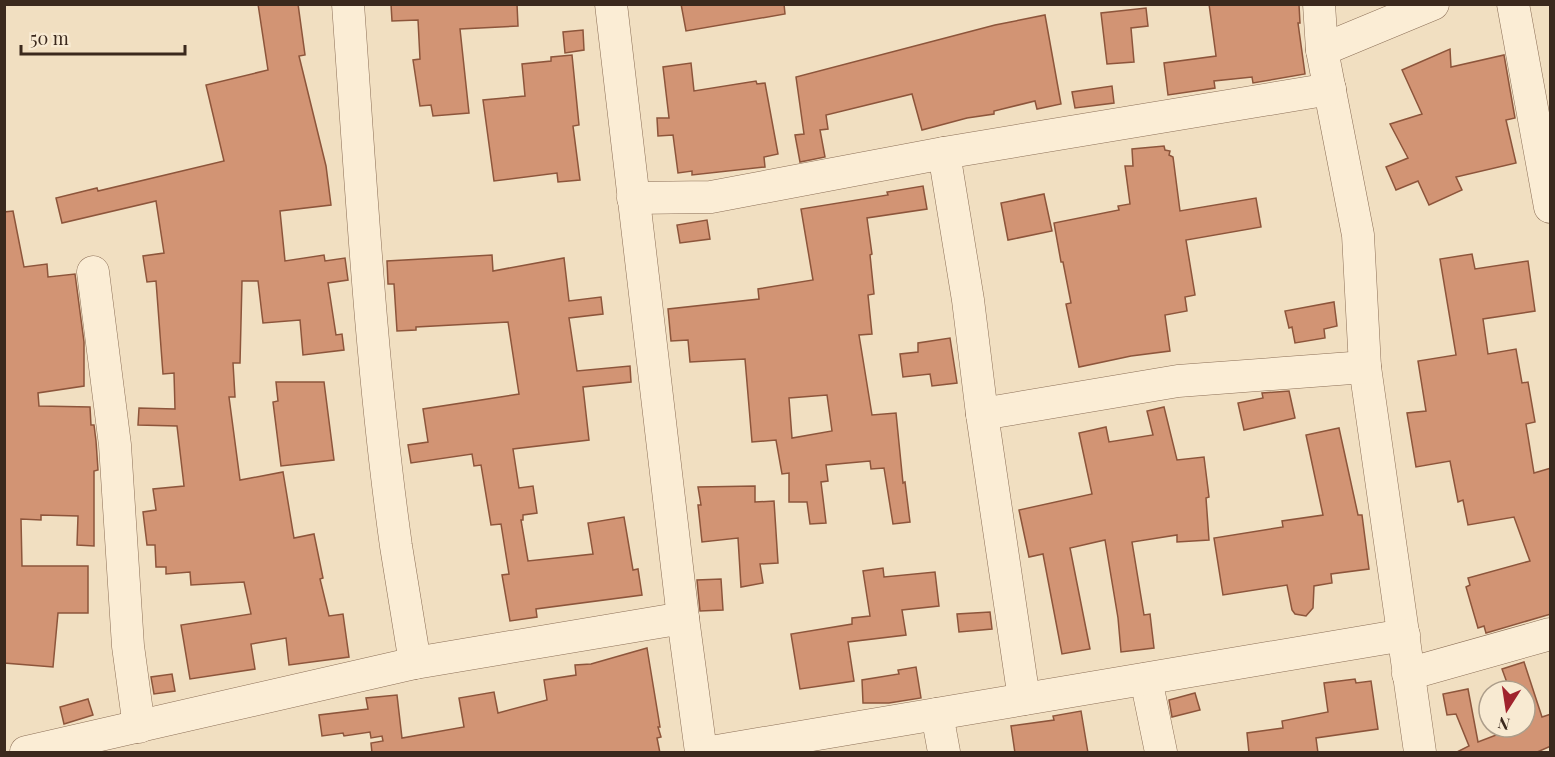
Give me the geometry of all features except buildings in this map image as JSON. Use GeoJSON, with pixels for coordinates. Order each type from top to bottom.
{"type":"FeatureCollection","features":[{"type":"Feature","properties":{"kind":"street"},"geometry":{"type":"LineString","coordinates":[[348,4],[366,256],[384,437],[396,546],[415,663]]}},
{"type":"Feature","properties":{"kind":"street"},"geometry":{"type":"LineString","coordinates":[[611,4],[701,753]]}},
{"type":"Feature","properties":{"kind":"street"},"geometry":{"type":"LineString","coordinates":[[1319,4],[1322,50],[1358,235],[1365,367],[1420,753]]}},
{"type":"Feature","properties":{"kind":"street"},"geometry":{"type":"LineString","coordinates":[[1322,50],[1433,4]]}},
{"type":"Feature","properties":{"kind":"street"},"geometry":{"type":"LineString","coordinates":[[1513,4],[1551,207]]}},
{"type":"Feature","properties":{"kind":"street"},"geometry":{"type":"LineString","coordinates":[[633,198],[711,197],[945,153],[1330,89]]}},
{"type":"Feature","properties":{"kind":"street"},"geometry":{"type":"LineString","coordinates":[[945,153],[1024,699]]}},
{"type":"Feature","properties":{"kind":"street"},"geometry":{"type":"LineString","coordinates":[[93,272],[115,445],[132,737]]}},
{"type":"Feature","properties":{"kind":"street"},"geometry":{"type":"LineString","coordinates":[[982,414],[1178,381],[1365,367]]}},
{"type":"Feature","properties":{"kind":"street"},"geometry":{"type":"LineString","coordinates":[[26,753],[132,737],[415,663],[683,618]]}},
{"type":"Feature","properties":{"kind":"street"},"geometry":{"type":"LineString","coordinates":[[1408,674],[1551,634]]}},
{"type":"Feature","properties":{"kind":"street"},"geometry":{"type":"LineString","coordinates":[[711,753],[1404,635]]}},
{"type":"Feature","properties":{"kind":"street"},"geometry":{"type":"LineString","coordinates":[[1146,679],[1161,753]]}},
{"type":"Feature","properties":{"kind":"street"},"geometry":{"type":"LineString","coordinates":[[937,714],[944,753]]}}]}
